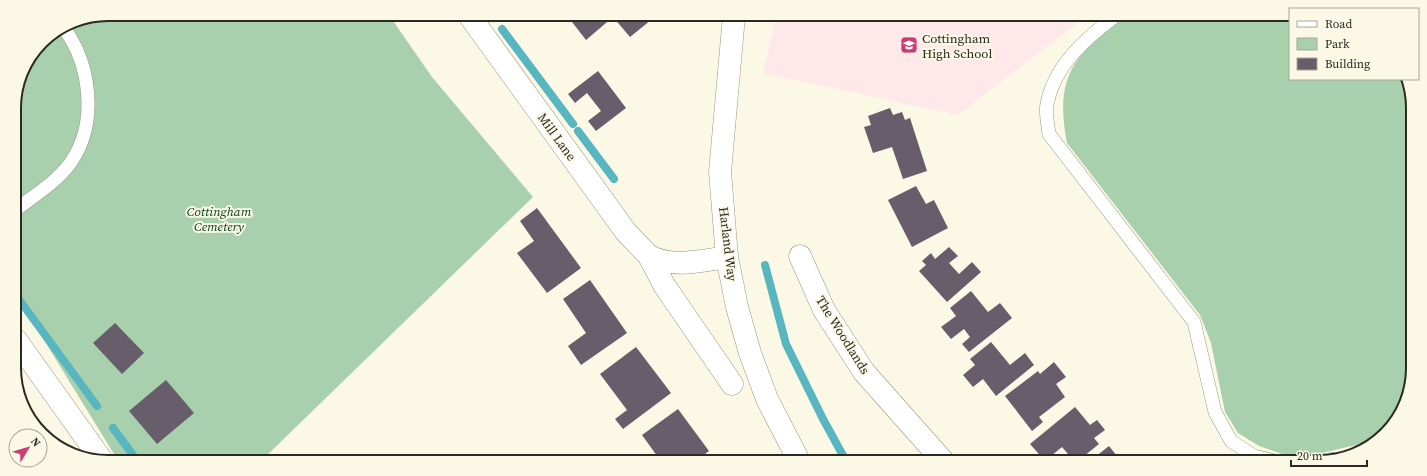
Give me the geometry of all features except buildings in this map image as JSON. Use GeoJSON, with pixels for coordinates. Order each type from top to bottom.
{"type":"FeatureCollection","features":[{"type":"Feature","properties":{"kind":"street","name":"Mill Lane"},"geometry":{"type":"LineString","coordinates":[[472,21],[626,232],[648,256],[664,284],[732,384]]}},
{"type":"Feature","properties":{"kind":"street","name":"Harland Way"},"geometry":{"type":"LineString","coordinates":[[734,21],[720,172],[727,257],[737,307],[750,353],[767,399],[796,455]]}},
{"type":"Feature","properties":{"kind":"street","name":"Mill Lane"},"geometry":{"type":"LineString","coordinates":[[648,256],[666,263],[727,257]]}},
{"type":"Feature","properties":{"kind":"street","name":"The Woodlands"},"geometry":{"type":"LineString","coordinates":[[800,256],[824,310],[864,372],[938,455]]}},
{"type":"Feature","properties":{"kind":"street"},"geometry":{"type":"LineString","coordinates":[[21,347],[98,454]]}},
{"type":"Feature","properties":{"kind":"lane"},"geometry":{"type":"LineString","coordinates":[[1109,21],[1090,35],[1060,70],[1046,104],[1049,134],[1194,322],[1215,412],[1231,441],[1252,455]]}},
{"type":"Feature","properties":{"kind":"lane"},"geometry":{"type":"LineString","coordinates":[[21,205],[55,179],[70,163],[82,141],[88,117],[87,86],[82,62],[72,40],[66,32]]}},
{"type":"Feature","properties":{"kind":"shaded area","name":"Cottingham High School"},"geometry":{"type":"Polygon","coordinates":[[[775,21],[1080,21],[958,115],[763,73],[775,21]]]}},
{"type":"Feature","properties":{"kind":"green space","name":"Cottingham Cemetery"},"geometry":{"type":"Polygon","coordinates":[[[393,21],[432,77],[533,197],[267,455],[115,455],[21,303],[21,102],[24,85],[30,69],[39,55],[64,33],[85,24],[96,22],[393,21]]]}},
{"type":"Feature","properties":{"kind":"green space"},"geometry":{"type":"Polygon","coordinates":[[[1119,21],[1289,21],[1289,80],[1401,80],[1406,102],[1405,380],[1403,391],[1397,407],[1388,421],[1381,430],[1363,443],[1317,454],[1285,455],[1259,446],[1238,433],[1225,412],[1211,343],[1200,315],[1067,143],[1063,100],[1066,84],[1072,69],[1081,56],[1092,43],[1119,21]]]}},
{"type":"Feature","properties":{"kind":"waterway"},"geometry":{"type":"LineString","coordinates":[[502,29],[573,124]]}},
{"type":"Feature","properties":{"kind":"waterway"},"geometry":{"type":"LineString","coordinates":[[578,131],[614,179]]}},
{"type":"Feature","properties":{"kind":"waterway"},"geometry":{"type":"LineString","coordinates":[[765,265],[786,344],[843,455]]}},
{"type":"Feature","properties":{"kind":"waterway"},"geometry":{"type":"LineString","coordinates":[[21,302],[97,406]]}},
{"type":"Feature","properties":{"kind":"waterway"},"geometry":{"type":"LineString","coordinates":[[113,428],[133,455]]}},
{"type":"Feature","properties":{"kind":"place","name":"Cottingham High School"},"geometry":{"type":"Point","coordinates":[909,45]}}]}
